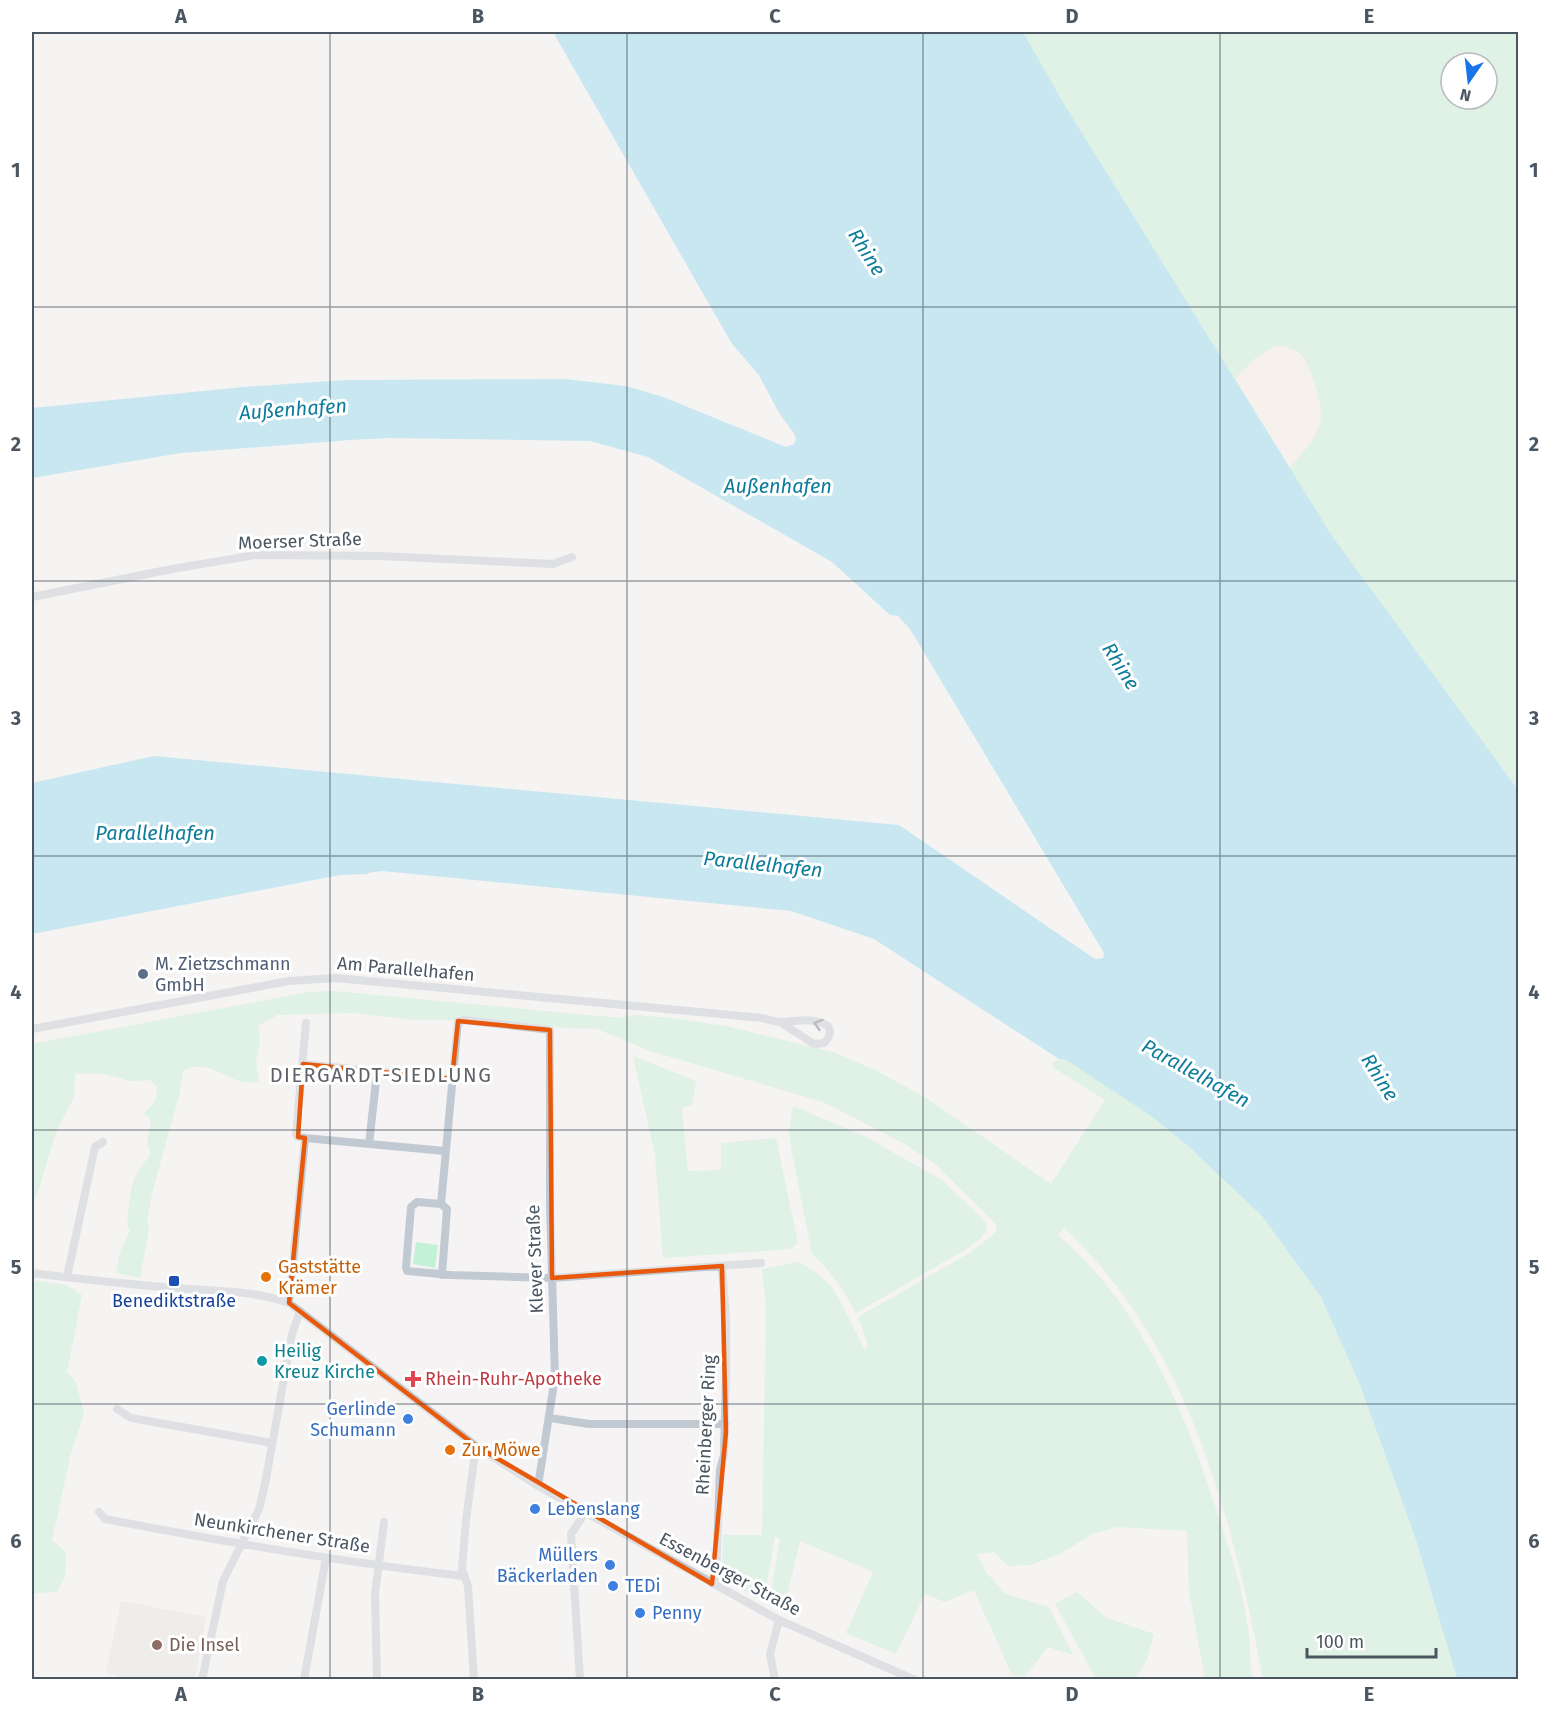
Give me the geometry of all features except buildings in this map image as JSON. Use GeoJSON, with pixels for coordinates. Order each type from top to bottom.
{"type":"FeatureCollection","features":[{"type":"Feature","properties":{"kind":"street","name":"Moerser Straße"},"geometry":{"type":"LineString","coordinates":[[32,597],[256,555],[382,556],[553,564],[572,557]]}},
{"type":"Feature","properties":{"kind":"street","name":"Am Parallelhafen"},"geometry":{"type":"LineString","coordinates":[[32,1029],[289,981],[336,978],[763,1018],[780,1022],[814,1044],[824,1043],[829,1035],[830,1030],[824,1024],[796,1020],[780,1022]]}},
{"type":"Feature","properties":{"kind":"street","name":"Klever Straße"},"geometry":{"type":"LineString","coordinates":[[452,1079],[458,1021],[550,1030],[550,1181],[556,1354],[550,1418],[538,1486]]}},
{"type":"Feature","properties":{"kind":"street"},"geometry":{"type":"LineString","coordinates":[[306,1023],[296,1134],[298,1137],[445,1151]]}},
{"type":"Feature","properties":{"kind":"street"},"geometry":{"type":"LineString","coordinates":[[303,1064],[452,1079],[441,1204]]}},
{"type":"Feature","properties":{"kind":"street"},"geometry":{"type":"LineString","coordinates":[[369,1144],[377,1072]]}},
{"type":"Feature","properties":{"kind":"street"},"geometry":{"type":"LineString","coordinates":[[289,1303],[305,1138]]}},
{"type":"Feature","properties":{"kind":"street"},"geometry":{"type":"LineString","coordinates":[[67,1277],[95,1147],[103,1142]]}},
{"type":"Feature","properties":{"kind":"street"},"geometry":{"type":"LineString","coordinates":[[442,1275],[447,1209],[441,1204],[417,1202],[411,1206],[406,1267],[407,1271],[411,1272],[442,1275],[552,1278],[761,1263]]}},
{"type":"Feature","properties":{"kind":"street","name":"Rheinberger Ring"},"geometry":{"type":"LineString","coordinates":[[712,1584],[716,1576],[720,1470],[724,1455],[726,1424],[726,1318],[722,1266]]}},
{"type":"Feature","properties":{"kind":"street","name":"Essenberger Straße"},"geometry":{"type":"LineString","coordinates":[[32,1273],[236,1293],[276,1298],[289,1303],[476,1446],[538,1486],[779,1620],[915,1680]]}},
{"type":"Feature","properties":{"kind":"street"},"geometry":{"type":"LineString","coordinates":[[202,1680],[223,1581],[259,1509],[292,1334],[300,1311]]}},
{"type":"Feature","properties":{"kind":"street"},"geometry":{"type":"LineString","coordinates":[[117,1409],[130,1418],[272,1443]]}},
{"type":"Feature","properties":{"kind":"street"},"geometry":{"type":"LineString","coordinates":[[550,1418],[589,1424],[726,1424]]}},
{"type":"Feature","properties":{"kind":"street"},"geometry":{"type":"LineString","coordinates":[[474,1680],[468,1586],[463,1576],[466,1520],[476,1446]]}},
{"type":"Feature","properties":{"kind":"street","name":"Neunkirchener Straße"},"geometry":{"type":"LineString","coordinates":[[99,1512],[105,1519],[241,1544],[379,1566],[463,1576]]}},
{"type":"Feature","properties":{"kind":"street"},"geometry":{"type":"LineString","coordinates":[[580,1680],[571,1534],[585,1513]]}},
{"type":"Feature","properties":{"kind":"street"},"geometry":{"type":"LineString","coordinates":[[377,1680],[375,1594],[384,1522]]}},
{"type":"Feature","properties":{"kind":"street"},"geometry":{"type":"LineString","coordinates":[[304,1680],[326,1558]]}},
{"type":"Feature","properties":{"kind":"street"},"geometry":{"type":"LineString","coordinates":[[775,1680],[770,1654],[779,1620]]}},
{"type":"Feature","properties":{"kind":"highlighted area"},"geometry":{"type":"Polygon","coordinates":[[[458,1021],[550,1030],[552,1278],[722,1266],[726,1432],[712,1584],[476,1446],[289,1303],[305,1138],[298,1137],[303,1064],[452,1079],[458,1021]]]}},
{"type":"Feature","properties":{"kind":"shaded area","name":"Die Insel"},"geometry":{"type":"Polygon","coordinates":[[[121,1601],[206,1617],[195,1679],[124,1679],[106,1672],[121,1601]]]}},
{"type":"Feature","properties":{"kind":"green space"},"geometry":{"type":"Polygon","coordinates":[[[1015,32],[1518,32],[1518,813],[1315,524],[1015,32]]]}},
{"type":"Feature","properties":{"kind":"green space"},"geometry":{"type":"Polygon","coordinates":[[[333,991],[621,1018],[635,1015],[680,1019],[730,1027],[833,1052],[877,1071],[923,1096],[1051,1184],[1105,1100],[1054,1068],[1052,1063],[1065,1059],[1154,1118],[1189,1147],[1262,1216],[1321,1297],[1360,1385],[1416,1540],[1457,1679],[1263,1679],[1237,1557],[1220,1496],[1199,1437],[1174,1379],[1143,1324],[1107,1274],[1064,1228],[1058,1235],[1088,1264],[1114,1295],[1137,1329],[1158,1364],[1191,1438],[1223,1530],[1240,1589],[1249,1634],[1252,1679],[1205,1679],[1189,1591],[1187,1531],[1117,1527],[1092,1534],[1060,1554],[1030,1565],[1008,1566],[994,1552],[977,1554],[986,1572],[1006,1594],[1049,1607],[1073,1655],[1048,1647],[1025,1676],[1012,1675],[974,1590],[945,1602],[925,1594],[896,1654],[846,1633],[873,1572],[800,1541],[784,1609],[770,1599],[780,1538],[775,1537],[764,1601],[722,1579],[723,1535],[762,1535],[766,1307],[762,1269],[799,1262],[816,1272],[830,1285],[840,1300],[865,1350],[868,1345],[858,1317],[971,1252],[995,1233],[997,1225],[936,1165],[905,1144],[823,1102],[650,1051],[597,1029],[566,1028],[458,1016],[453,1020],[416,1020],[351,1013],[277,1015],[258,1026],[260,1041],[256,1062],[259,1081],[239,1081],[204,1067],[194,1067],[183,1071],[179,1096],[152,1193],[147,1221],[149,1231],[140,1278],[116,1273],[120,1252],[130,1231],[127,1225],[133,1182],[138,1170],[151,1153],[147,1144],[151,1120],[144,1114],[156,1100],[157,1087],[150,1080],[130,1081],[100,1073],[75,1074],[74,1097],[56,1132],[37,1195],[32,1202],[32,1044],[309,992],[333,991]]]}},
{"type":"Feature","properties":{"kind":"green space"},"geometry":{"type":"Polygon","coordinates":[[[633,1056],[696,1081],[692,1105],[682,1108],[688,1171],[721,1170],[721,1143],[776,1138],[798,1243],[791,1249],[663,1258],[655,1155],[633,1056]]]}},
{"type":"Feature","properties":{"kind":"green space"},"geometry":{"type":"Polygon","coordinates":[[[793,1106],[866,1137],[942,1180],[985,1221],[987,1229],[981,1238],[968,1248],[856,1313],[837,1282],[812,1254],[791,1148],[789,1131],[793,1106]]]}},
{"type":"Feature","properties":{"kind":"green space"},"geometry":{"type":"Polygon","coordinates":[[[416,1242],[438,1245],[435,1268],[413,1264],[416,1242]]]}},
{"type":"Feature","properties":{"kind":"green space"},"geometry":{"type":"Polygon","coordinates":[[[32,1280],[67,1285],[82,1295],[67,1372],[76,1382],[84,1414],[71,1453],[52,1540],[66,1552],[65,1576],[57,1592],[35,1593],[32,1608],[32,1280]]]}},
{"type":"Feature","properties":{"kind":"green space"},"geometry":{"type":"Polygon","coordinates":[[[1077,1592],[1107,1618],[1154,1634],[1147,1660],[1135,1679],[1096,1679],[1055,1604],[1077,1592]]]}},
{"type":"Feature","properties":{"kind":"sand"},"geometry":{"type":"Polygon","coordinates":[[[1276,345],[1298,352],[1307,364],[1321,411],[1320,424],[1314,438],[1290,468],[1235,379],[1254,359],[1276,345]]]}},
{"type":"Feature","properties":{"kind":"water"},"geometry":{"type":"Polygon","coordinates":[[[553,32],[1023,32],[1064,104],[1332,536],[1518,790],[1518,1679],[1457,1679],[1416,1540],[1360,1385],[1321,1297],[1262,1216],[1189,1147],[1154,1118],[874,939],[791,911],[382,871],[340,875],[32,934],[32,783],[154,756],[899,825],[1095,959],[1103,958],[1104,953],[910,629],[898,616],[890,615],[832,562],[648,457],[590,441],[389,438],[181,453],[32,478],[32,408],[243,387],[346,380],[565,379],[626,386],[663,397],[786,447],[794,444],[795,435],[779,413],[759,375],[732,344],[553,32]]]}},
{"type":"Feature","properties":{"kind":"place","name":"M. Zietzschmann GmbH"},"geometry":{"type":"Point","coordinates":[143,974]}},
{"type":"Feature","properties":{"kind":"place","name":"Gaststätte Krämer"},"geometry":{"type":"Point","coordinates":[266,1277]}},
{"type":"Feature","properties":{"kind":"place","name":"Benediktstraße"},"geometry":{"type":"Point","coordinates":[174,1281]}},
{"type":"Feature","properties":{"kind":"place","name":"Heilig Kreuz Kirche"},"geometry":{"type":"Point","coordinates":[262,1361]}},
{"type":"Feature","properties":{"kind":"place","name":"Rhein-Ruhr-Apotheke"},"geometry":{"type":"Point","coordinates":[413,1379]}},
{"type":"Feature","properties":{"kind":"place","name":"Gerlinde Schumann"},"geometry":{"type":"Point","coordinates":[408,1419]}},
{"type":"Feature","properties":{"kind":"place","name":"Zur Möwe"},"geometry":{"type":"Point","coordinates":[450,1450]}},
{"type":"Feature","properties":{"kind":"place","name":"Lebenslang"},"geometry":{"type":"Point","coordinates":[535,1509]}},
{"type":"Feature","properties":{"kind":"place","name":"Müllers Bäckerladen"},"geometry":{"type":"Point","coordinates":[610,1565]}},
{"type":"Feature","properties":{"kind":"place","name":"TEDi"},"geometry":{"type":"Point","coordinates":[613,1586]}},
{"type":"Feature","properties":{"kind":"place","name":"Penny"},"geometry":{"type":"Point","coordinates":[640,1613]}},
{"type":"Feature","properties":{"kind":"place","name":"Die Insel"},"geometry":{"type":"Point","coordinates":[157,1645]}},
{"type":"Feature","properties":{"kind":"district","name":"DIERGARDT-SIEDLUNG"},"geometry":{"type":"Point","coordinates":[381,1075]}},
{"type":"Feature","properties":{"kind":"water label","name":"Rhine"},"geometry":{"type":"Point","coordinates":[867,252]}},
{"type":"Feature","properties":{"kind":"water label","name":"Außenhafen"},"geometry":{"type":"Point","coordinates":[293,409]}},
{"type":"Feature","properties":{"kind":"water label","name":"Außenhafen"},"geometry":{"type":"Point","coordinates":[778,486]}},
{"type":"Feature","properties":{"kind":"water label","name":"Rhine"},"geometry":{"type":"Point","coordinates":[1121,666]}},
{"type":"Feature","properties":{"kind":"water label","name":"Parallelhafen"},"geometry":{"type":"Point","coordinates":[155,833]}},
{"type":"Feature","properties":{"kind":"water label","name":"Parallelhafen"},"geometry":{"type":"Point","coordinates":[763,864]}},
{"type":"Feature","properties":{"kind":"water label","name":"Parallelhafen"},"geometry":{"type":"Point","coordinates":[1196,1073]}},
{"type":"Feature","properties":{"kind":"water label","name":"Rhine"},"geometry":{"type":"Point","coordinates":[1380,1077]}}]}
